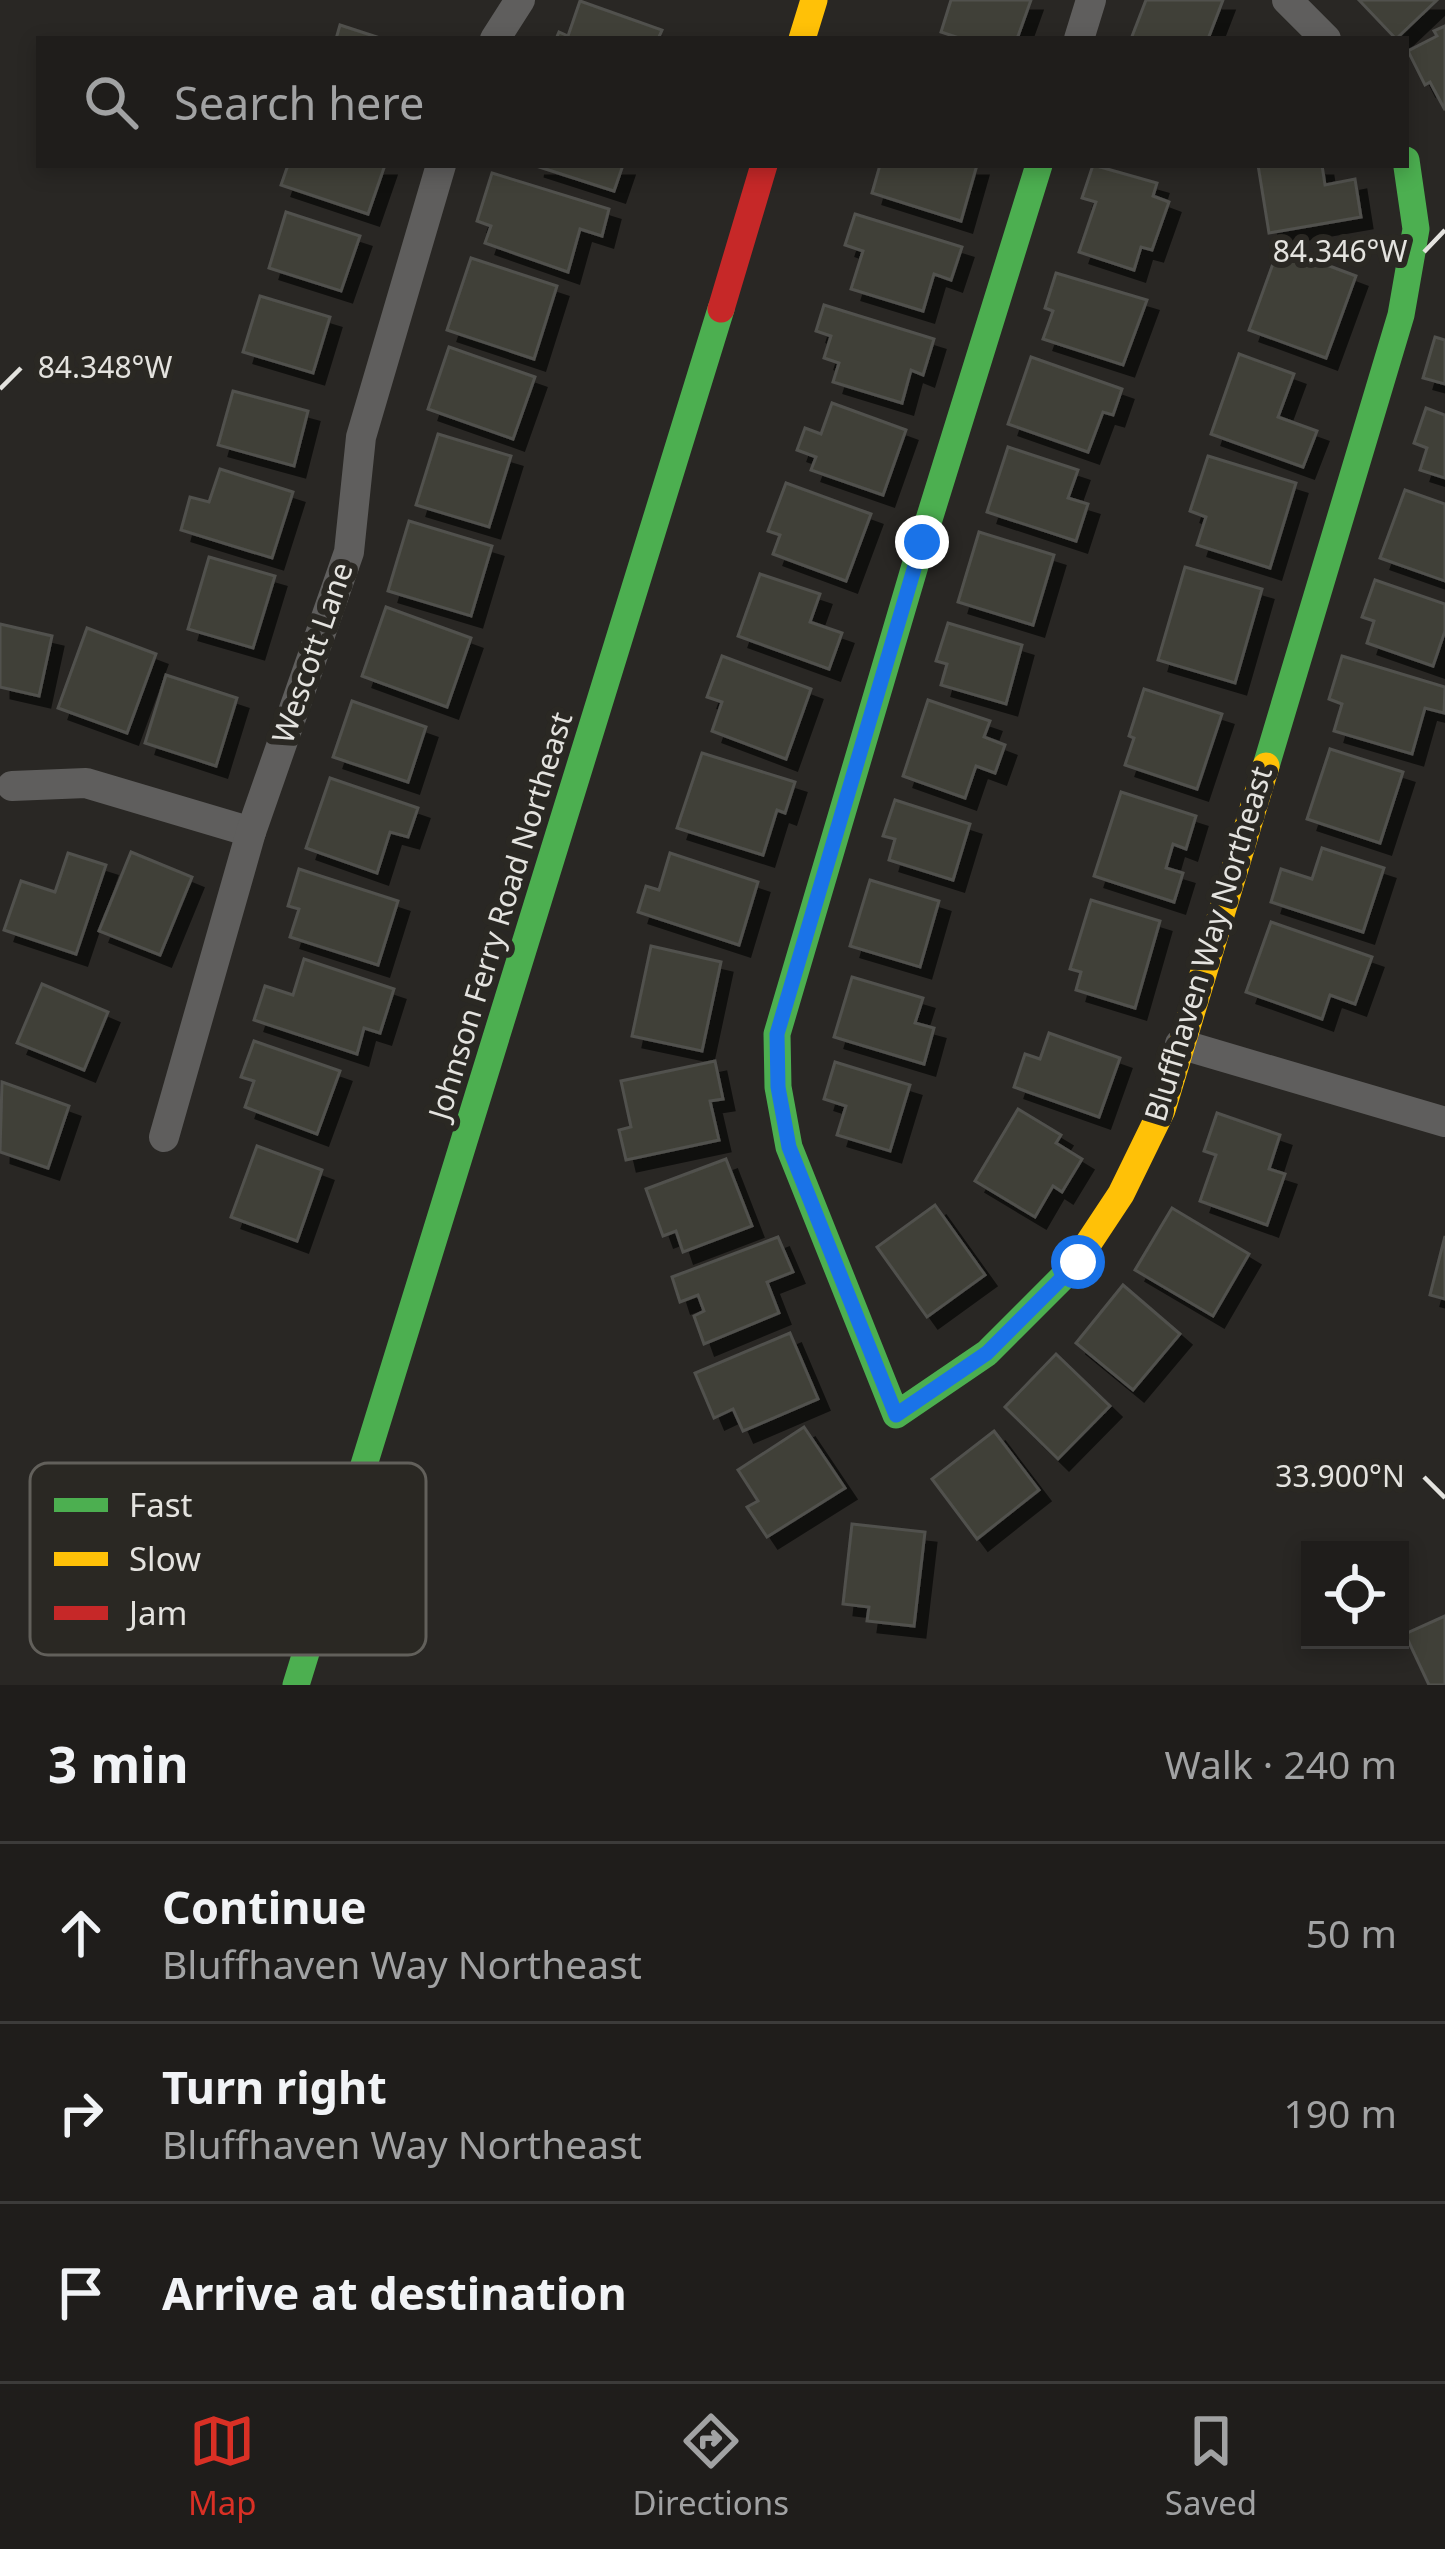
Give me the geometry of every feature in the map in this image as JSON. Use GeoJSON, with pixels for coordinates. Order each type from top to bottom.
{"type":"FeatureCollection","features":[{"type":"Feature","properties":{"kind":"street"},"geometry":{"type":"LineString","coordinates":[[497,36],[520,0]]}},
{"type":"Feature","properties":{"kind":"street"},"geometry":{"type":"LineString","coordinates":[[803,36],[814,0]]}},
{"type":"Feature","properties":{"kind":"street"},"geometry":{"type":"LineString","coordinates":[[1080,36],[1091,0]]}},
{"type":"Feature","properties":{"kind":"street"},"geometry":{"type":"LineString","coordinates":[[1287,0],[1323,36]]}},
{"type":"Feature","properties":{"kind":"street","name":"Wescott Lane"},"geometry":{"type":"LineString","coordinates":[[164,1137],[250,832],[349,552],[361,437],[440,168]]}},
{"type":"Feature","properties":{"kind":"street","name":"Johnson Ferry Road Northeast"},"geometry":{"type":"LineString","coordinates":[[365,1463],[763,168]]}},
{"type":"Feature","properties":{"kind":"street","name":"Bluffhaven Way Northeast"},"geometry":{"type":"LineString","coordinates":[[1039,168],[922,542],[777,1034],[778,1087],[789,1147],[896,1415],[987,1353],[1078,1262],[1121,1194],[1162,1110],[1401,314],[1416,229],[1407,168]]}},
{"type":"Feature","properties":{"kind":"street"},"geometry":{"type":"LineString","coordinates":[[12,786],[86,783],[250,832]]}},
{"type":"Feature","properties":{"kind":"street"},"geometry":{"type":"LineString","coordinates":[[1180,1045],[1445,1122]]}},
{"type":"Feature","properties":{"kind":"street","name":"Johnson Ferry Road Northeast"},"geometry":{"type":"LineString","coordinates":[[296,1685],[305,1655]]}},
{"type":"Feature","properties":{"kind":"building"},"geometry":{"type":"Polygon","coordinates":[[[951,0],[1031,0],[1018,36],[941,32],[951,0]]]}},
{"type":"Feature","properties":{"kind":"building"},"geometry":{"type":"Polygon","coordinates":[[[1146,0],[1223,0],[1209,36],[1132,36],[1146,0]]]}},
{"type":"Feature","properties":{"kind":"building"},"geometry":{"type":"Polygon","coordinates":[[[1359,0],[1437,0],[1399,36],[1393,36],[1359,0]]]}},
{"type":"Feature","properties":{"kind":"building"},"geometry":{"type":"Polygon","coordinates":[[[580,1],[662,30],[659,36],[568,36],[580,1]]]}},
{"type":"Feature","properties":{"kind":"building"},"geometry":{"type":"Polygon","coordinates":[[[340,25],[374,36],[337,36],[340,25]]]}},
{"type":"Feature","properties":{"kind":"building"},"geometry":{"type":"Polygon","coordinates":[[[1445,26],[1445,110],[1409,53],[1437,36],[1434,31],[1445,26]]]}},
{"type":"Feature","properties":{"kind":"building"},"geometry":{"type":"Polygon","coordinates":[[[287,168],[384,168],[368,214],[281,185],[287,168]]]}},
{"type":"Feature","properties":{"kind":"building"},"geometry":{"type":"Polygon","coordinates":[[[542,168],[622,168],[614,191],[542,168]]]}},
{"type":"Feature","properties":{"kind":"building"},"geometry":{"type":"Polygon","coordinates":[[[879,168],[976,168],[961,221],[872,193],[879,168]]]}},
{"type":"Feature","properties":{"kind":"building"},"geometry":{"type":"Polygon","coordinates":[[[1092,168],[1157,183],[1153,196],[1169,202],[1152,250],[1141,247],[1134,270],[1079,252],[1096,202],[1082,198],[1092,168]]]}},
{"type":"Feature","properties":{"kind":"building"},"geometry":{"type":"Polygon","coordinates":[[[1258,168],[1322,168],[1325,185],[1355,179],[1361,217],[1269,233],[1258,168]]]}},
{"type":"Feature","properties":{"kind":"building"},"geometry":{"type":"Polygon","coordinates":[[[492,173],[609,209],[602,236],[580,229],[568,272],[485,243],[491,226],[477,221],[492,173]]]}},
{"type":"Feature","properties":{"kind":"building"},"geometry":{"type":"Polygon","coordinates":[[[286,212],[360,236],[341,291],[269,268],[286,212]]]}},
{"type":"Feature","properties":{"kind":"building"},"geometry":{"type":"Polygon","coordinates":[[[855,214],[962,247],[951,280],[934,274],[923,311],[851,289],[863,251],[845,245],[855,214]]]}},
{"type":"Feature","properties":{"kind":"building"},"geometry":{"type":"Polygon","coordinates":[[[1279,247],[1356,276],[1326,358],[1249,330],[1279,247]]]}},
{"type":"Feature","properties":{"kind":"building"},"geometry":{"type":"Polygon","coordinates":[[[471,258],[557,286],[534,359],[447,330],[471,258]]]}},
{"type":"Feature","properties":{"kind":"building"},"geometry":{"type":"Polygon","coordinates":[[[1056,273],[1147,300],[1123,365],[1043,339],[1053,311],[1045,308],[1056,273]]]}},
{"type":"Feature","properties":{"kind":"building"},"geometry":{"type":"Polygon","coordinates":[[[260,296],[330,317],[313,373],[243,352],[260,296]]]}},
{"type":"Feature","properties":{"kind":"building"},"geometry":{"type":"Polygon","coordinates":[[[824,305],[934,339],[923,375],[911,370],[902,403],[833,382],[839,363],[824,358],[831,336],[816,331],[824,305]]]}},
{"type":"Feature","properties":{"kind":"building"},"geometry":{"type":"Polygon","coordinates":[[[1435,337],[1445,340],[1445,384],[1423,378],[1435,337]]]}},
{"type":"Feature","properties":{"kind":"building"},"geometry":{"type":"Polygon","coordinates":[[[449,347],[535,377],[513,439],[428,409],[449,347]]]}},
{"type":"Feature","properties":{"kind":"building"},"geometry":{"type":"Polygon","coordinates":[[[1239,354],[1294,374],[1278,417],[1317,431],[1303,467],[1211,434],[1239,354]]]}},
{"type":"Feature","properties":{"kind":"building"},"geometry":{"type":"Polygon","coordinates":[[[1031,357],[1122,389],[1113,415],[1103,412],[1088,452],[1008,424],[1031,357]]]}},
{"type":"Feature","properties":{"kind":"building"},"geometry":{"type":"Polygon","coordinates":[[[233,391],[308,411],[294,466],[218,445],[233,391]]]}},
{"type":"Feature","properties":{"kind":"building"},"geometry":{"type":"Polygon","coordinates":[[[832,403],[906,430],[883,495],[811,470],[816,457],[797,450],[805,428],[821,434],[832,403]]]}},
{"type":"Feature","properties":{"kind":"building"},"geometry":{"type":"Polygon","coordinates":[[[1426,408],[1445,415],[1445,478],[1420,470],[1427,448],[1414,443],[1426,408]]]}},
{"type":"Feature","properties":{"kind":"building"},"geometry":{"type":"Polygon","coordinates":[[[438,434],[511,456],[489,527],[416,505],[438,434]]]}},
{"type":"Feature","properties":{"kind":"building"},"geometry":{"type":"Polygon","coordinates":[[[1008,447],[1078,470],[1068,498],[1088,504],[1076,541],[987,512],[1008,447]]]}},
{"type":"Feature","properties":{"kind":"building"},"geometry":{"type":"Polygon","coordinates":[[[1208,456],[1296,483],[1270,568],[1197,545],[1206,517],[1190,511],[1208,456]]]}},
{"type":"Feature","properties":{"kind":"building"},"geometry":{"type":"Polygon","coordinates":[[[220,469],[293,492],[272,558],[181,530],[190,497],[209,502],[220,469]]]}},
{"type":"Feature","properties":{"kind":"building"},"geometry":{"type":"Polygon","coordinates":[[[786,483],[871,514],[846,581],[773,554],[780,535],[768,531],[786,483]]]}},
{"type":"Feature","properties":{"kind":"building"},"geometry":{"type":"Polygon","coordinates":[[[1405,490],[1445,504],[1445,581],[1380,558],[1405,490]]]}},
{"type":"Feature","properties":{"kind":"building"},"geometry":{"type":"Polygon","coordinates":[[[409,521],[492,546],[471,616],[388,591],[409,521]]]}},
{"type":"Feature","properties":{"kind":"building"},"geometry":{"type":"Polygon","coordinates":[[[979,532],[1054,555],[1033,625],[958,602],[979,532]]]}},
{"type":"Feature","properties":{"kind":"building"},"geometry":{"type":"Polygon","coordinates":[[[209,557],[275,576],[253,648],[188,629],[209,557]]]}},
{"type":"Feature","properties":{"kind":"building"},"geometry":{"type":"Polygon","coordinates":[[[1185,567],[1262,589],[1235,683],[1158,660],[1185,567]]]}},
{"type":"Feature","properties":{"kind":"building"},"geometry":{"type":"Polygon","coordinates":[[[760,574],[820,594],[810,622],[842,633],[829,669],[738,636],[760,574]]]}},
{"type":"Feature","properties":{"kind":"building"},"geometry":{"type":"Polygon","coordinates":[[[1375,580],[1445,604],[1445,631],[1433,666],[1367,643],[1374,621],[1362,617],[1375,580]]]}},
{"type":"Feature","properties":{"kind":"building"},"geometry":{"type":"Polygon","coordinates":[[[386,607],[471,638],[447,707],[362,676],[386,607]]]}},
{"type":"Feature","properties":{"kind":"building"},"geometry":{"type":"Polygon","coordinates":[[[948,623],[1022,645],[1006,704],[941,685],[947,664],[936,661],[948,623]]]}},
{"type":"Feature","properties":{"kind":"building"},"geometry":{"type":"Polygon","coordinates":[[[0,624],[52,636],[39,696],[0,687],[0,624]]]}},
{"type":"Feature","properties":{"kind":"building"},"geometry":{"type":"Polygon","coordinates":[[[87,628],[156,654],[127,733],[58,708],[87,628]]]}},
{"type":"Feature","properties":{"kind":"building"},"geometry":{"type":"Polygon","coordinates":[[[722,656],[811,689],[786,759],[712,731],[722,702],[707,697],[722,656]]]}},
{"type":"Feature","properties":{"kind":"building"},"geometry":{"type":"Polygon","coordinates":[[[1342,656],[1445,687],[1444,713],[1425,708],[1412,754],[1334,731],[1342,704],[1329,699],[1342,656]]]}},
{"type":"Feature","properties":{"kind":"building"},"geometry":{"type":"Polygon","coordinates":[[[166,675],[237,698],[216,766],[145,743],[166,675]]]}},
{"type":"Feature","properties":{"kind":"building"},"geometry":{"type":"Polygon","coordinates":[[[1144,689],[1222,714],[1197,789],[1125,765],[1144,689]]]}},
{"type":"Feature","properties":{"kind":"building"},"geometry":{"type":"Polygon","coordinates":[[[928,700],[990,721],[984,737],[1005,745],[995,773],[976,766],[965,798],[903,776],[928,700]]]}},
{"type":"Feature","properties":{"kind":"building"},"geometry":{"type":"Polygon","coordinates":[[[352,701],[426,727],[408,782],[333,757],[352,701]]]}},
{"type":"Feature","properties":{"kind":"building"},"geometry":{"type":"Polygon","coordinates":[[[1330,749],[1403,772],[1380,843],[1307,819],[1330,749]]]}},
{"type":"Feature","properties":{"kind":"building"},"geometry":{"type":"Polygon","coordinates":[[[702,753],[795,782],[785,813],[777,810],[763,855],[677,828],[702,753]]]}},
{"type":"Feature","properties":{"kind":"building"},"geometry":{"type":"Polygon","coordinates":[[[330,778],[418,808],[408,837],[390,832],[377,873],[306,848],[330,778]]]}},
{"type":"Feature","properties":{"kind":"building"},"geometry":{"type":"Polygon","coordinates":[[[1121,792],[1196,816],[1186,849],[1173,844],[1166,868],[1183,873],[1174,902],[1094,876],[1121,792]]]}},
{"type":"Feature","properties":{"kind":"building"},"geometry":{"type":"Polygon","coordinates":[[[895,800],[970,824],[953,880],[889,860],[895,839],[883,836],[895,800]]]}},
{"type":"Feature","properties":{"kind":"building"},"geometry":{"type":"Polygon","coordinates":[[[1322,848],[1384,868],[1363,932],[1271,902],[1281,869],[1312,879],[1322,848]]]}},
{"type":"Feature","properties":{"kind":"building"},"geometry":{"type":"Polygon","coordinates":[[[131,852],[192,877],[160,955],[99,931],[131,852]]]}},
{"type":"Feature","properties":{"kind":"building"},"geometry":{"type":"Polygon","coordinates":[[[68,853],[106,865],[76,954],[4,930],[21,881],[55,892],[68,853]]]}},
{"type":"Feature","properties":{"kind":"building"},"geometry":{"type":"Polygon","coordinates":[[[670,853],[758,882],[739,945],[638,912],[646,886],[659,890],[670,853]]]}},
{"type":"Feature","properties":{"kind":"building"},"geometry":{"type":"Polygon","coordinates":[[[299,869],[398,901],[378,965],[290,937],[299,909],[288,906],[299,869]]]}},
{"type":"Feature","properties":{"kind":"building"},"geometry":{"type":"Polygon","coordinates":[[[870,880],[939,901],[920,967],[850,946],[870,880]]]}},
{"type":"Feature","properties":{"kind":"building"},"geometry":{"type":"Polygon","coordinates":[[[1091,900],[1160,921],[1135,1008],[1076,990],[1081,972],[1070,969],[1091,900]]]}},
{"type":"Feature","properties":{"kind":"building"},"geometry":{"type":"Polygon","coordinates":[[[1271,922],[1372,957],[1355,1004],[1330,995],[1322,1019],[1246,992],[1271,922]]]}},
{"type":"Feature","properties":{"kind":"building"},"geometry":{"type":"Polygon","coordinates":[[[651,946],[721,962],[702,1051],[632,1036],[651,946]]]}},
{"type":"Feature","properties":{"kind":"building"},"geometry":{"type":"Polygon","coordinates":[[[304,959],[394,989],[380,1033],[364,1028],[357,1054],[254,1020],[265,986],[293,995],[304,959]]]}},
{"type":"Feature","properties":{"kind":"building"},"geometry":{"type":"Polygon","coordinates":[[[852,977],[923,998],[915,1023],[934,1028],[924,1064],[834,1037],[852,977]]]}},
{"type":"Feature","properties":{"kind":"building"},"geometry":{"type":"Polygon","coordinates":[[[42,984],[108,1012],[84,1070],[17,1043],[42,984]]]}},
{"type":"Feature","properties":{"kind":"building"},"geometry":{"type":"Polygon","coordinates":[[[1049,1033],[1120,1058],[1099,1117],[1014,1087],[1025,1054],[1040,1059],[1049,1033]]]}},
{"type":"Feature","properties":{"kind":"building"},"geometry":{"type":"Polygon","coordinates":[[[254,1041],[340,1071],[317,1134],[245,1107],[254,1081],[241,1077],[254,1041]]]}},
{"type":"Feature","properties":{"kind":"building"},"geometry":{"type":"Polygon","coordinates":[[[715,1061],[723,1099],[710,1101],[719,1140],[626,1160],[619,1130],[631,1127],[621,1081],[715,1061]]]}},
{"type":"Feature","properties":{"kind":"building"},"geometry":{"type":"Polygon","coordinates":[[[835,1062],[910,1085],[890,1151],[837,1135],[846,1106],[824,1099],[835,1062]]]}},
{"type":"Feature","properties":{"kind":"building"},"geometry":{"type":"Polygon","coordinates":[[[2,1082],[69,1106],[48,1168],[0,1152],[2,1082]]]}},
{"type":"Feature","properties":{"kind":"building"},"geometry":{"type":"Polygon","coordinates":[[[1018,1109],[1061,1135],[1056,1143],[1082,1159],[1062,1192],[1053,1186],[1035,1217],[975,1181],[1018,1109]]]}},
{"type":"Feature","properties":{"kind":"building"},"geometry":{"type":"Polygon","coordinates":[[[1217,1113],[1280,1135],[1269,1169],[1285,1174],[1267,1225],[1200,1201],[1216,1155],[1204,1151],[1217,1113]]]}},
{"type":"Feature","properties":{"kind":"building"},"geometry":{"type":"Polygon","coordinates":[[[257,1146],[322,1170],[297,1241],[231,1217],[257,1146]]]}},
{"type":"Feature","properties":{"kind":"building"},"geometry":{"type":"Polygon","coordinates":[[[726,1159],[752,1226],[683,1252],[676,1231],[663,1236],[646,1189],[726,1159]]]}},
{"type":"Feature","properties":{"kind":"building"},"geometry":{"type":"Polygon","coordinates":[[[935,1205],[985,1275],[927,1317],[877,1247],[935,1205]]]}},
{"type":"Feature","properties":{"kind":"building"},"geometry":{"type":"Polygon","coordinates":[[[1172,1208],[1249,1254],[1213,1316],[1135,1270],[1172,1208]]]}},
{"type":"Feature","properties":{"kind":"building"},"geometry":{"type":"Polygon","coordinates":[[[1445,1236],[1445,1299],[1430,1295],[1445,1236]]]}},
{"type":"Feature","properties":{"kind":"building"},"geometry":{"type":"Polygon","coordinates":[[[778,1237],[793,1272],[767,1282],[779,1313],[704,1344],[694,1316],[704,1311],[698,1295],[680,1302],[672,1277],[778,1237]]]}},
{"type":"Feature","properties":{"kind":"building"},"geometry":{"type":"Polygon","coordinates":[[[1123,1285],[1180,1334],[1133,1390],[1076,1343],[1123,1285]]]}},
{"type":"Feature","properties":{"kind":"building"},"geometry":{"type":"Polygon","coordinates":[[[790,1333],[818,1399],[743,1431],[733,1409],[714,1418],[695,1373],[790,1333]]]}},
{"type":"Feature","properties":{"kind":"building"},"geometry":{"type":"Polygon","coordinates":[[[1056,1354],[1110,1406],[1058,1459],[1005,1407],[1056,1354]]]}},
{"type":"Feature","properties":{"kind":"building"},"geometry":{"type":"Polygon","coordinates":[[[804,1427],[845,1488],[767,1537],[747,1507],[758,1501],[738,1470],[804,1427]]]}},
{"type":"Feature","properties":{"kind":"building"},"geometry":{"type":"Polygon","coordinates":[[[994,1431],[1039,1490],[977,1539],[932,1479],[994,1431]]]}},
{"type":"Feature","properties":{"kind":"building"},"geometry":{"type":"Polygon","coordinates":[[[852,1524],[925,1532],[914,1626],[867,1621],[869,1607],[843,1604],[852,1524]]]}},
{"type":"Feature","properties":{"kind":"building"},"geometry":{"type":"Polygon","coordinates":[[[1445,1616],[1445,1685],[1429,1685],[1409,1642],[1409,1632],[1445,1616]]]}},
{"type":"Feature","properties":{"kind":"traffic: fast"},"geometry":{"type":"LineString","coordinates":[[1038,168],[777,1034],[778,1087],[789,1147],[896,1415],[987,1353],[1072,1268]]}},
{"type":"Feature","properties":{"kind":"traffic: fast"},"geometry":{"type":"LineString","coordinates":[[1266,766],[1401,315],[1416,229],[1407,168]]}},
{"type":"Feature","properties":{"kind":"traffic: fast"},"geometry":{"type":"LineString","coordinates":[[365,1463],[721,309]]}},
{"type":"Feature","properties":{"kind":"traffic: fast"},"geometry":{"type":"LineString","coordinates":[[296,1685],[305,1655]]}},
{"type":"Feature","properties":{"kind":"traffic: slow"},"geometry":{"type":"LineString","coordinates":[[803,36],[814,0]]}},
{"type":"Feature","properties":{"kind":"traffic: slow"},"geometry":{"type":"LineString","coordinates":[[1072,1268],[1121,1194],[1162,1110],[1266,766]]}},
{"type":"Feature","properties":{"kind":"traffic: jam"},"geometry":{"type":"LineString","coordinates":[[721,309],[763,168]]}},
{"type":"Feature","properties":{"kind":"route"},"geometry":{"type":"LineString","coordinates":[[922,542],[777,1034],[778,1087],[789,1147],[896,1415],[987,1353],[1078,1262]]}}]}
